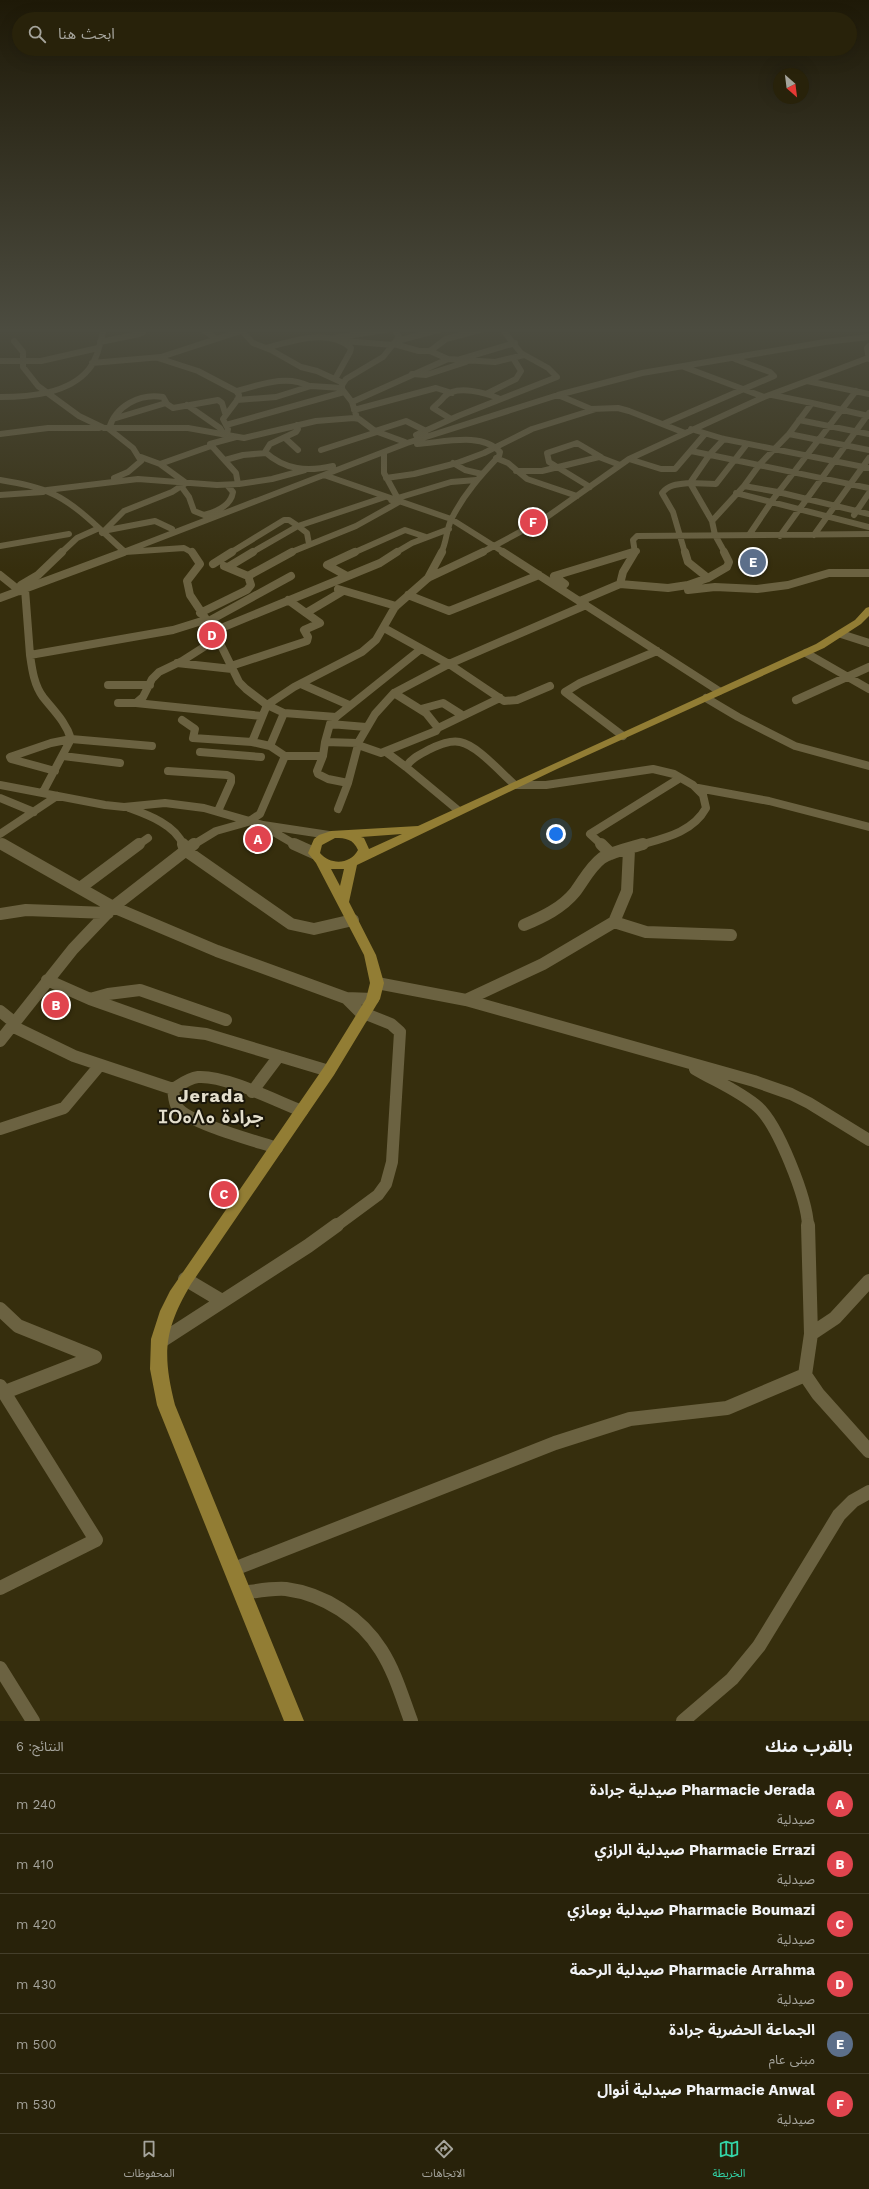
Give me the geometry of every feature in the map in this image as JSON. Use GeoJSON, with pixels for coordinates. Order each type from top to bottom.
{"type":"FeatureCollection","features":[{"type":"Feature","properties":{"kind":"main road"},"geometry":{"type":"LineString","coordinates":[[322,863],[336,866],[354,861],[719,691],[806,653],[841,634],[858,622],[869,610]]}},
{"type":"Feature","properties":{"kind":"main road"},"geometry":{"type":"LineString","coordinates":[[294,1721],[234,1569],[200,1491],[166,1405],[161,1384],[158,1343],[162,1322],[170,1303],[185,1279],[330,1071],[368,1010],[377,983],[370,955],[343,901],[331,883],[322,863],[314,853],[316,842],[329,835],[421,829]]}},
{"type":"Feature","properties":{"kind":"main road"},"geometry":{"type":"LineString","coordinates":[[342,834],[356,837],[363,845],[362,855],[354,861],[343,901]]}},
{"type":"Feature","properties":{"kind":"street"},"geometry":{"type":"LineString","coordinates":[[70,409],[101,428]]}},
{"type":"Feature","properties":{"kind":"street"},"geometry":{"type":"LineString","coordinates":[[109,429],[111,420],[122,409]]}},
{"type":"Feature","properties":{"kind":"street"},"geometry":{"type":"LineString","coordinates":[[111,420],[146,409]]}},
{"type":"Feature","properties":{"kind":"street"},"geometry":{"type":"LineString","coordinates":[[193,409],[225,433]]}},
{"type":"Feature","properties":{"kind":"street"},"geometry":{"type":"LineString","coordinates":[[225,433],[226,425],[223,419],[228,409]]}},
{"type":"Feature","properties":{"kind":"street"},"geometry":{"type":"LineString","coordinates":[[226,425],[274,409]]}},
{"type":"Feature","properties":{"kind":"street"},"geometry":{"type":"LineString","coordinates":[[435,409],[451,419]]}},
{"type":"Feature","properties":{"kind":"street"},"geometry":{"type":"LineString","coordinates":[[0,598],[122,550],[384,452],[451,419],[475,409]]}},
{"type":"Feature","properties":{"kind":"street"},"geometry":{"type":"LineString","coordinates":[[406,442],[512,409]]}},
{"type":"Feature","properties":{"kind":"street"},"geometry":{"type":"LineString","coordinates":[[248,576],[285,555],[356,526],[393,499],[430,480],[454,463],[496,447],[529,430],[595,409]]}},
{"type":"Feature","properties":{"kind":"street"},"geometry":{"type":"LineString","coordinates":[[622,409],[688,431],[866,468]]}},
{"type":"Feature","properties":{"kind":"street"},"geometry":{"type":"LineString","coordinates":[[663,424],[697,409]]}},
{"type":"Feature","properties":{"kind":"street"},"geometry":{"type":"LineString","coordinates":[[252,742],[267,705],[301,684],[371,646],[384,628],[396,606],[428,578],[495,547],[544,519],[629,459],[738,409]]}},
{"type":"Feature","properties":{"kind":"street"},"geometry":{"type":"LineString","coordinates":[[712,521],[744,486],[760,464],[789,434],[808,409]]}},
{"type":"Feature","properties":{"kind":"street"},"geometry":{"type":"LineString","coordinates":[[749,535],[769,503],[792,472],[808,456],[843,409]]}},
{"type":"Feature","properties":{"kind":"street"},"geometry":{"type":"LineString","coordinates":[[780,536],[797,510],[808,499],[820,479],[868,415],[844,409]]}},
{"type":"Feature","properties":{"kind":"street"},"geometry":{"type":"LineString","coordinates":[[354,410],[357,418],[376,432],[397,440],[419,444],[470,440],[484,442],[496,447],[500,454],[476,480],[451,519],[446,544],[428,578]]}},
{"type":"Feature","properties":{"kind":"street"},"geometry":{"type":"LineString","coordinates":[[160,464],[211,446],[213,442],[236,437],[250,437],[316,421],[357,418]]}},
{"type":"Feature","properties":{"kind":"street"},"geometry":{"type":"LineString","coordinates":[[800,420],[869,434]]}},
{"type":"Feature","properties":{"kind":"street"},"geometry":{"type":"LineString","coordinates":[[321,450],[406,421],[426,431]]}},
{"type":"Feature","properties":{"kind":"street"},"geometry":{"type":"LineString","coordinates":[[266,453],[267,446],[286,438],[297,431],[297,425]]}},
{"type":"Feature","properties":{"kind":"street"},"geometry":{"type":"LineString","coordinates":[[0,434],[48,428],[109,429],[177,427],[225,433],[236,437]]}},
{"type":"Feature","properties":{"kind":"street"},"geometry":{"type":"LineString","coordinates":[[109,429],[141,457],[160,464],[184,484],[195,512],[201,515],[209,514]]}},
{"type":"Feature","properties":{"kind":"street"},"geometry":{"type":"LineString","coordinates":[[629,459],[661,469],[672,470],[678,466],[705,434]]}},
{"type":"Feature","properties":{"kind":"street"},"geometry":{"type":"LineString","coordinates":[[789,434],[869,450]]}},
{"type":"Feature","properties":{"kind":"street"},"geometry":{"type":"LineString","coordinates":[[286,438],[298,450]]}},
{"type":"Feature","properties":{"kind":"street"},"geometry":{"type":"LineString","coordinates":[[690,483],[710,454],[724,439]]}},
{"type":"Feature","properties":{"kind":"street"},"geometry":{"type":"LineString","coordinates":[[1,495],[46,491],[107,482],[156,480],[184,484],[238,484],[271,479],[305,470],[325,468],[378,450],[397,440]]}},
{"type":"Feature","properties":{"kind":"street"},"geometry":{"type":"LineString","coordinates":[[590,487],[548,461],[547,453],[550,450],[576,443],[601,457],[620,465]]}},
{"type":"Feature","properties":{"kind":"street"},"geometry":{"type":"LineString","coordinates":[[708,578],[690,565],[685,558],[673,512],[662,493],[669,486],[690,483],[716,484],[747,444]]}},
{"type":"Feature","properties":{"kind":"street"},"geometry":{"type":"LineString","coordinates":[[211,446],[236,473],[238,484]]}},
{"type":"Feature","properties":{"kind":"street"},"geometry":{"type":"LineString","coordinates":[[691,451],[760,464],[848,485],[869,488]]}},
{"type":"Feature","properties":{"kind":"street"},"geometry":{"type":"LineString","coordinates":[[384,452],[382,468],[393,499]]}},
{"type":"Feature","properties":{"kind":"street"},"geometry":{"type":"LineString","coordinates":[[225,460],[266,453],[276,462],[294,469],[305,470]]}},
{"type":"Feature","properties":{"kind":"street"},"geometry":{"type":"LineString","coordinates":[[107,482],[134,468],[141,461],[141,457]]}},
{"type":"Feature","properties":{"kind":"street"},"geometry":{"type":"LineString","coordinates":[[516,471],[542,471],[556,466],[601,457]]}},
{"type":"Feature","properties":{"kind":"street"},"geometry":{"type":"LineString","coordinates":[[496,458],[508,463],[516,471],[531,481],[577,496]]}},
{"type":"Feature","properties":{"kind":"street"},"geometry":{"type":"LineString","coordinates":[[814,535],[848,485],[866,468],[869,458]]}},
{"type":"Feature","properties":{"kind":"street"},"geometry":{"type":"LineString","coordinates":[[454,463],[465,470],[482,474]]}},
{"type":"Feature","properties":{"kind":"street"},"geometry":{"type":"LineString","coordinates":[[324,475],[451,519],[584,602],[719,691]]}},
{"type":"Feature","properties":{"kind":"street"},"geometry":{"type":"LineString","coordinates":[[386,478],[451,482],[476,480]]}},
{"type":"Feature","properties":{"kind":"street"},"geometry":{"type":"LineString","coordinates":[[0,480],[32,486],[63,499],[102,531],[122,550],[184,548]]}},
{"type":"Feature","properties":{"kind":"street"},"geometry":{"type":"LineString","coordinates":[[668,588],[688,585],[708,578],[723,570],[729,562],[715,535],[712,521],[690,483]]}},
{"type":"Feature","properties":{"kind":"street"},"geometry":{"type":"LineString","coordinates":[[102,531],[121,513],[184,484]]}},
{"type":"Feature","properties":{"kind":"street"},"geometry":{"type":"LineString","coordinates":[[172,532],[219,509],[231,500],[233,492],[227,485]]}},
{"type":"Feature","properties":{"kind":"street"},"geometry":{"type":"LineString","coordinates":[[744,486],[778,492],[869,514]]}},
{"type":"Feature","properties":{"kind":"street"},"geometry":{"type":"LineString","coordinates":[[736,493],[797,510],[869,526]]}},
{"type":"Feature","properties":{"kind":"street"},"geometry":{"type":"LineString","coordinates":[[842,535],[869,493]]}},
{"type":"Feature","properties":{"kind":"street"},"geometry":{"type":"LineString","coordinates":[[228,567],[298,526],[393,499]]}},
{"type":"Feature","properties":{"kind":"street"},"geometry":{"type":"LineString","coordinates":[[213,564],[284,520],[289,520],[307,533],[310,544]]}},
{"type":"Feature","properties":{"kind":"street"},"geometry":{"type":"LineString","coordinates":[[20,589],[38,575],[77,538],[102,531],[155,522],[172,532],[184,548],[192,552],[200,564]]}},
{"type":"Feature","properties":{"kind":"street"},"geometry":{"type":"LineString","coordinates":[[136,703],[143,697],[152,679],[159,672],[177,663],[216,634],[288,600],[380,563],[412,543],[449,529]]}},
{"type":"Feature","properties":{"kind":"street"},"geometry":{"type":"LineString","coordinates":[[347,576],[327,565],[392,534],[408,530],[426,537]]}},
{"type":"Feature","properties":{"kind":"street"},"geometry":{"type":"LineString","coordinates":[[620,584],[621,577],[637,551],[633,540],[637,536],[780,536],[868,533]]}},
{"type":"Feature","properties":{"kind":"street"},"geometry":{"type":"LineString","coordinates":[[0,546],[69,534]]}},
{"type":"Feature","properties":{"kind":"street"},"geometry":{"type":"LineString","coordinates":[[392,534],[412,543]]}},
{"type":"Feature","properties":{"kind":"street"},"geometry":{"type":"LineString","coordinates":[[584,602],[554,576],[637,551]]}},
{"type":"Feature","properties":{"kind":"street"},"geometry":{"type":"LineString","coordinates":[[200,564],[213,564],[228,567],[248,576],[251,585],[247,590],[200,612]]}},
{"type":"Feature","properties":{"kind":"street"},"geometry":{"type":"LineString","coordinates":[[200,564],[186,585],[200,612],[216,634],[239,682],[267,705],[284,713],[366,727]]}},
{"type":"Feature","properties":{"kind":"street"},"geometry":{"type":"LineString","coordinates":[[338,809],[348,783],[358,744],[366,727],[385,702],[394,693],[449,664],[620,584],[668,588],[753,589],[788,584],[829,573],[869,574]]}},
{"type":"Feature","properties":{"kind":"street"},"geometry":{"type":"LineString","coordinates":[[0,575],[20,589],[30,655],[38,688],[43,697],[56,710],[71,739]]}},
{"type":"Feature","properties":{"kind":"street"},"geometry":{"type":"LineString","coordinates":[[408,595],[449,612],[539,575]]}},
{"type":"Feature","properties":{"kind":"street"},"geometry":{"type":"LineString","coordinates":[[30,655],[173,630],[206,621],[291,576]]}},
{"type":"Feature","properties":{"kind":"street"},"geometry":{"type":"LineString","coordinates":[[327,585],[396,606]]}},
{"type":"Feature","properties":{"kind":"street"},"geometry":{"type":"LineString","coordinates":[[306,613],[343,591]]}},
{"type":"Feature","properties":{"kind":"street"},"geometry":{"type":"LineString","coordinates":[[177,663],[231,668],[269,656],[307,641],[308,637],[304,630],[320,623],[288,600]]}},
{"type":"Feature","properties":{"kind":"street"},"geometry":{"type":"LineString","coordinates":[[384,628],[449,664],[504,701],[517,700],[550,686]]}},
{"type":"Feature","properties":{"kind":"street"},"geometry":{"type":"LineString","coordinates":[[841,634],[869,643]]}},
{"type":"Feature","properties":{"kind":"street"},"geometry":{"type":"LineString","coordinates":[[348,783],[328,779],[318,774],[317,771],[323,756],[325,742],[333,721],[349,705],[421,649]]}},
{"type":"Feature","properties":{"kind":"street"},"geometry":{"type":"LineString","coordinates":[[623,736],[565,692],[580,683],[657,651]]}},
{"type":"Feature","properties":{"kind":"street"},"geometry":{"type":"LineString","coordinates":[[806,653],[869,689]]}},
{"type":"Feature","properties":{"kind":"street"},"geometry":{"type":"LineString","coordinates":[[796,700],[869,667]]}},
{"type":"Feature","properties":{"kind":"street"},"geometry":{"type":"LineString","coordinates":[[301,684],[349,705]]}},
{"type":"Feature","properties":{"kind":"street"},"geometry":{"type":"LineString","coordinates":[[108,685],[150,685]]}},
{"type":"Feature","properties":{"kind":"street"},"geometry":{"type":"LineString","coordinates":[[394,693],[421,709],[437,725],[437,730],[450,742]]}},
{"type":"Feature","properties":{"kind":"street"},"geometry":{"type":"LineString","coordinates":[[325,742],[358,744],[381,753],[386,752],[437,730],[462,715],[500,698]]}},
{"type":"Feature","properties":{"kind":"street"},"geometry":{"type":"LineString","coordinates":[[706,698],[738,717],[795,746],[869,766]]}},
{"type":"Feature","properties":{"kind":"street"},"geometry":{"type":"LineString","coordinates":[[421,709],[439,702],[444,702],[462,715]]}},
{"type":"Feature","properties":{"kind":"street"},"geometry":{"type":"LineString","coordinates":[[118,703],[136,703],[262,716]]}},
{"type":"Feature","properties":{"kind":"street"},"geometry":{"type":"LineString","coordinates":[[270,746],[284,713]]}},
{"type":"Feature","properties":{"kind":"street"},"geometry":{"type":"LineString","coordinates":[[182,720],[195,729],[192,736],[193,738],[252,742],[270,746],[285,756],[323,756]]}},
{"type":"Feature","properties":{"kind":"street"},"geometry":{"type":"LineString","coordinates":[[43,792],[71,739]]}},
{"type":"Feature","properties":{"kind":"street"},"geometry":{"type":"LineString","coordinates":[[55,771],[11,759],[10,757],[51,743],[71,739],[152,746]]}},
{"type":"Feature","properties":{"kind":"street"},"geometry":{"type":"LineString","coordinates":[[221,753],[227,741]]}},
{"type":"Feature","properties":{"kind":"street"},"geometry":{"type":"LineString","coordinates":[[406,767],[415,758],[450,742],[460,742],[466,745],[515,785],[546,785],[646,769],[666,772],[698,788],[769,801],[869,827]]}},
{"type":"Feature","properties":{"kind":"street"},"geometry":{"type":"LineString","coordinates":[[200,752],[261,757]]}},
{"type":"Feature","properties":{"kind":"street"},"geometry":{"type":"LineString","coordinates":[[386,752],[459,811]]}},
{"type":"Feature","properties":{"kind":"street"},"geometry":{"type":"LineString","coordinates":[[63,756],[120,762]]}},
{"type":"Feature","properties":{"kind":"street"},"geometry":{"type":"LineString","coordinates":[[0,1041],[47,980],[110,910],[185,850],[216,831],[248,822],[262,810],[285,756]]}},
{"type":"Feature","properties":{"kind":"street"},"geometry":{"type":"LineString","coordinates":[[168,771],[227,775],[231,778],[232,782],[218,811]]}},
{"type":"Feature","properties":{"kind":"street"},"geometry":{"type":"LineString","coordinates":[[611,854],[590,834],[680,778]]}},
{"type":"Feature","properties":{"kind":"street"},"geometry":{"type":"LineString","coordinates":[[2,787],[43,792],[57,796],[124,807],[141,812],[170,830],[184,843],[185,850],[291,924],[303,929],[323,928],[353,920]]}},
{"type":"Feature","properties":{"kind":"street"},"geometry":{"type":"LineString","coordinates":[[524,925],[560,907],[575,891],[592,866],[611,854],[629,850],[672,835],[703,817],[706,804],[698,788]]}},
{"type":"Feature","properties":{"kind":"street"},"geometry":{"type":"LineString","coordinates":[[0,834],[57,796]]}},
{"type":"Feature","properties":{"kind":"street"},"geometry":{"type":"LineString","coordinates":[[0,798],[34,812]]}},
{"type":"Feature","properties":{"kind":"street"},"geometry":{"type":"LineString","coordinates":[[124,807],[165,803],[218,811],[248,822],[306,830],[329,835]]}},
{"type":"Feature","properties":{"kind":"street"},"geometry":{"type":"LineString","coordinates":[[264,825],[300,848],[314,853]]}},
{"type":"Feature","properties":{"kind":"street"},"geometry":{"type":"LineString","coordinates":[[80,888],[148,838]]}},
{"type":"Feature","properties":{"kind":"street"},"geometry":{"type":"LineString","coordinates":[[0,843],[80,888],[110,910],[346,998],[391,1024],[400,1032],[392,1162],[386,1184],[369,1203],[158,1343]]}},
{"type":"Feature","properties":{"kind":"street"},"geometry":{"type":"LineString","coordinates":[[466,1000],[543,964],[614,922],[627,892],[629,877],[629,850]]}},
{"type":"Feature","properties":{"kind":"street"},"geometry":{"type":"LineString","coordinates":[[0,914],[26,910],[110,910]]}},
{"type":"Feature","properties":{"kind":"street"},"geometry":{"type":"LineString","coordinates":[[614,922],[646,932],[731,935]]}},
{"type":"Feature","properties":{"kind":"street"},"geometry":{"type":"LineString","coordinates":[[47,980],[90,999],[180,1031],[206,1034],[330,1071]]}},
{"type":"Feature","properties":{"kind":"street"},"geometry":{"type":"LineString","coordinates":[[377,983],[427,991],[466,1000],[754,1081],[791,1094],[869,1140]]}},
{"type":"Feature","properties":{"kind":"street"},"geometry":{"type":"LineString","coordinates":[[90,999],[113,993],[140,990],[226,1020]]}},
{"type":"Feature","properties":{"kind":"street"},"geometry":{"type":"LineString","coordinates":[[346,998],[368,1010]]}},
{"type":"Feature","properties":{"kind":"street"},"geometry":{"type":"LineString","coordinates":[[0,1011],[14,1024],[74,1056],[173,1089]]}},
{"type":"Feature","properties":{"kind":"street"},"geometry":{"type":"LineString","coordinates":[[252,1092],[279,1056]]}},
{"type":"Feature","properties":{"kind":"street"},"geometry":{"type":"LineString","coordinates":[[683,1062],[758,1108],[775,1129],[805,1206],[808,1221],[811,1334],[805,1374],[818,1394],[869,1451]]}},
{"type":"Feature","properties":{"kind":"street"},"geometry":{"type":"LineString","coordinates":[[0,1129],[64,1108],[100,1065]]}},
{"type":"Feature","properties":{"kind":"street"},"geometry":{"type":"LineString","coordinates":[[173,1089],[186,1080],[202,1077],[252,1092],[302,1111]]}},
{"type":"Feature","properties":{"kind":"street"},"geometry":{"type":"LineString","coordinates":[[173,1089],[174,1100],[178,1108],[192,1117],[277,1148]]}},
{"type":"Feature","properties":{"kind":"street"},"geometry":{"type":"LineString","coordinates":[[185,1279],[222,1301]]}},
{"type":"Feature","properties":{"kind":"street"},"geometry":{"type":"LineString","coordinates":[[811,1334],[835,1318],[869,1281]]}},
{"type":"Feature","properties":{"kind":"street"},"geometry":{"type":"LineString","coordinates":[[0,1309],[18,1326],[95,1358],[3,1389],[96,1540],[0,1588]]}},
{"type":"Feature","properties":{"kind":"street"},"geometry":{"type":"LineString","coordinates":[[234,1569],[555,1443],[630,1419],[727,1408],[749,1400],[805,1374]]}},
{"type":"Feature","properties":{"kind":"street"},"geometry":{"type":"LineString","coordinates":[[683,1721],[732,1679],[759,1646],[839,1515],[853,1501],[869,1492]]}},
{"type":"Feature","properties":{"kind":"street"},"geometry":{"type":"LineString","coordinates":[[243,1592],[280,1589],[313,1596],[346,1611],[363,1625],[378,1644],[390,1666],[411,1721]]}},
{"type":"Feature","properties":{"kind":"street"},"geometry":{"type":"LineString","coordinates":[[0,1668],[33,1721]]}},
{"type":"Feature","properties":{"kind":"place","name":"Pharmacie Anwal صيدلية أنوال"},"geometry":{"type":"Point","coordinates":[533,522]}},
{"type":"Feature","properties":{"kind":"place","name":"الجماعة الحضرية جرادة"},"geometry":{"type":"Point","coordinates":[753,562]}},
{"type":"Feature","properties":{"kind":"place","name":"Pharmacie Arrahma صيدلية الرحمة"},"geometry":{"type":"Point","coordinates":[212,635]}},
{"type":"Feature","properties":{"kind":"place","name":"Pharmacie Jerada صيدلية جرادة"},"geometry":{"type":"Point","coordinates":[258,839]}},
{"type":"Feature","properties":{"kind":"place","name":"Pharmacie Errazi صيدلية الرازي"},"geometry":{"type":"Point","coordinates":[56,1005]}},
{"type":"Feature","properties":{"kind":"place","name":"Pharmacie Boumazi صيدلية بومازي"},"geometry":{"type":"Point","coordinates":[224,1194]}},
{"type":"Feature","properties":{"kind":"district","name":"Jerada ⵊⵔⴰⴷⴰ جرادة"},"geometry":{"type":"Point","coordinates":[211,1106]}}]}
